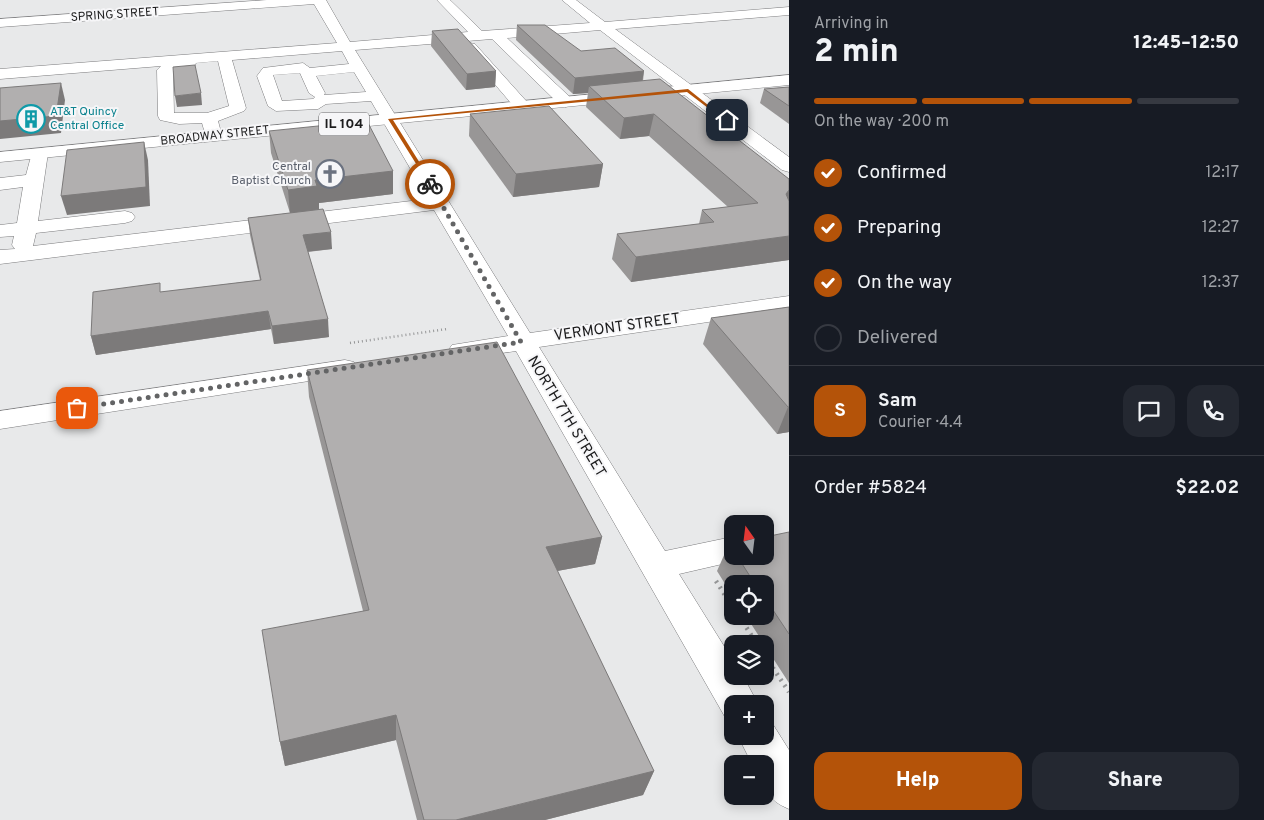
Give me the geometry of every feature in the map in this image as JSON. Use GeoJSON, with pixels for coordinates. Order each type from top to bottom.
{"type":"FeatureCollection","features":[{"type":"Feature","properties":{"kind":"street","name":"SPRING STREET"},"geometry":{"type":"LineString","coordinates":[[0,23],[319,0]]}},
{"type":"Feature","properties":{"kind":"street","name":"NORTH 7TH STREET"},"geometry":{"type":"LineString","coordinates":[[319,0],[349,61],[376,96],[442,204],[521,342],[734,695]]}},
{"type":"Feature","properties":{"kind":"street"},"geometry":{"type":"LineString","coordinates":[[443,0],[479,36]]}},
{"type":"Feature","properties":{"kind":"street"},"geometry":{"type":"LineString","coordinates":[[568,0],[789,166]]}},
{"type":"Feature","properties":{"kind":"street"},"geometry":{"type":"LineString","coordinates":[[376,96],[321,100],[318,104],[276,106],[265,76],[268,71],[329,65],[462,38],[789,11]]}},
{"type":"Feature","properties":{"kind":"street"},"geometry":{"type":"LineString","coordinates":[[545,31],[559,43]]}},
{"type":"Feature","properties":{"kind":"street"},"geometry":{"type":"LineString","coordinates":[[496,35],[566,102]]}},
{"type":"Feature","properties":{"kind":"street"},"geometry":{"type":"LineString","coordinates":[[462,38],[522,106]]}},
{"type":"Feature","properties":{"kind":"street"},"geometry":{"type":"LineString","coordinates":[[618,52],[636,51]]}},
{"type":"Feature","properties":{"kind":"street"},"geometry":{"type":"LineString","coordinates":[[0,74],[225,59],[349,61]]}},
{"type":"Feature","properties":{"kind":"street"},"geometry":{"type":"LineString","coordinates":[[225,59],[238,108],[209,118],[179,119],[166,116],[165,70],[179,65],[225,59]]}},
{"type":"Feature","properties":{"kind":"street"},"geometry":{"type":"LineString","coordinates":[[321,100],[307,73],[349,61]]}},
{"type":"Feature","properties":{"kind":"street","name":"BROADWAY STREET"},"geometry":{"type":"LineString","coordinates":[[0,157],[789,80]]}},
{"type":"Feature","properties":{"kind":"street"},"geometry":{"type":"LineString","coordinates":[[209,118],[213,137]]}},
{"type":"Feature","properties":{"kind":"street"},"geometry":{"type":"LineString","coordinates":[[21,254],[39,153]]}},
{"type":"Feature","properties":{"kind":"street"},"geometry":{"type":"LineString","coordinates":[[0,184],[34,180]]}},
{"type":"Feature","properties":{"kind":"street"},"geometry":{"type":"LineString","coordinates":[[0,257],[442,204]]}},
{"type":"Feature","properties":{"kind":"street"},"geometry":{"type":"LineString","coordinates":[[0,231],[124,217]]}},
{"type":"Feature","properties":{"kind":"street","name":"VERMONT STREET"},"geometry":{"type":"LineString","coordinates":[[433,355],[789,303]]}},
{"type":"Feature","properties":{"kind":"street"},"geometry":{"type":"LineString","coordinates":[[0,420],[364,365]]}},
{"type":"Feature","properties":{"kind":"street"},"geometry":{"type":"LineString","coordinates":[[656,566],[724,552]]}},
{"type":"Feature","properties":{"kind":"street"},"geometry":{"type":"LineString","coordinates":[[763,745],[789,788]]}},
{"type":"Feature","properties":{"kind":"path"},"geometry":{"type":"LineString","coordinates":[[343,344],[450,329]]}},
{"type":"Feature","properties":{"kind":"path"},"geometry":{"type":"LineString","coordinates":[[774,670],[789,692]]}},
{"type":"Feature","properties":{"kind":"building"},"geometry":{"type":"Polygon","coordinates":[[[517,25],[545,25],[581,51],[615,48],[644,71],[575,78],[517,25]]]}},
{"type":"Feature","properties":{"kind":"building"},"geometry":{"type":"Polygon","coordinates":[[[458,29],[496,71],[467,74],[432,31],[458,29]]]}},
{"type":"Feature","properties":{"kind":"building"},"geometry":{"type":"Polygon","coordinates":[[[195,65],[201,93],[175,96],[173,67],[195,65]]]}},
{"type":"Feature","properties":{"kind":"building"},"geometry":{"type":"Polygon","coordinates":[[[660,79],[789,179],[789,190],[786,194],[789,201],[789,236],[636,257],[617,234],[714,222],[702,210],[758,203],[654,114],[624,118],[589,86],[660,79]]]}},
{"type":"Feature","properties":{"kind":"building"},"geometry":{"type":"Polygon","coordinates":[[[61,83],[56,116],[0,121],[0,88],[61,83]]]}},
{"type":"Feature","properties":{"kind":"building"},"geometry":{"type":"Polygon","coordinates":[[[789,87],[789,106],[764,89],[789,87]]]}},
{"type":"Feature","properties":{"kind":"building"},"geometry":{"type":"Polygon","coordinates":[[[549,106],[603,164],[516,174],[470,114],[549,106]]]}},
{"type":"Feature","properties":{"kind":"building"},"geometry":{"type":"Polygon","coordinates":[[[367,121],[393,171],[315,180],[317,186],[288,190],[269,131],[367,121]]]}},
{"type":"Feature","properties":{"kind":"building"},"geometry":{"type":"Polygon","coordinates":[[[144,142],[146,187],[61,196],[67,150],[144,142]]]}},
{"type":"Feature","properties":{"kind":"building"},"geometry":{"type":"Polygon","coordinates":[[[323,209],[331,232],[303,235],[328,319],[272,326],[268,311],[91,336],[93,292],[160,283],[160,292],[261,280],[248,218],[323,209]]]}},
{"type":"Feature","properties":{"kind":"building"},"geometry":{"type":"Polygon","coordinates":[[[789,307],[789,407],[788,407],[711,318],[789,307]]]}},
{"type":"Feature","properties":{"kind":"building"},"geometry":{"type":"Polygon","coordinates":[[[497,342],[602,537],[546,547],[654,771],[456,820],[424,820],[396,715],[280,742],[262,630],[369,610],[307,370],[497,342]]]}},
{"type":"Feature","properties":{"kind":"building"},"geometry":{"type":"Polygon","coordinates":[[[789,532],[789,634],[774,612],[774,575],[749,575],[743,565],[774,565],[774,535],[789,532]]]}},
{"type":"Feature","properties":{"kind":"way so far"},"geometry":{"type":"LineString","coordinates":[[77,408],[521,342],[430,184]]}},
{"type":"Feature","properties":{"kind":"place","name":"AT&T Quincy Central Office"},"geometry":{"type":"Point","coordinates":[31,119]}},
{"type":"Feature","properties":{"kind":"place","name":"Central Baptist Church"},"geometry":{"type":"Point","coordinates":[330,174]}},
{"type":"Feature","properties":{"kind":"route"},"geometry":{"type":"LineString","coordinates":[[430,184],[390,119],[688,90],[727,120]]}}]}
